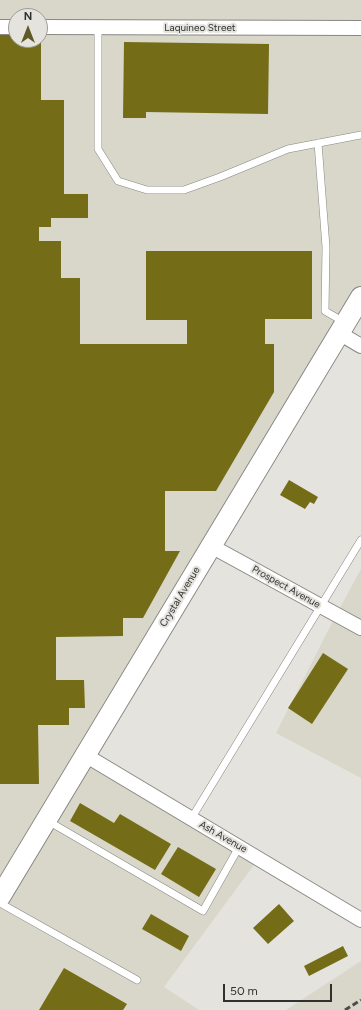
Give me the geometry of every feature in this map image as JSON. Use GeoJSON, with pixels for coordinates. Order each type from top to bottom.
{"type":"FeatureCollection","features":[{"type":"Feature","properties":{"kind":"street","name":"Laquineo Street"},"geometry":{"type":"LineString","coordinates":[[48,28],[361,28]]}},
{"type":"Feature","properties":{"kind":"street","name":"Crystal Avenue"},"geometry":{"type":"LineString","coordinates":[[0,897],[361,297]]}},
{"type":"Feature","properties":{"kind":"street"},"geometry":{"type":"LineString","coordinates":[[342,328],[361,346]]}},
{"type":"Feature","properties":{"kind":"street","name":"Prospect Avenue"},"geometry":{"type":"LineString","coordinates":[[211,546],[361,628]]}},
{"type":"Feature","properties":{"kind":"street","name":"Ash Avenue"},"geometry":{"type":"LineString","coordinates":[[85,755],[361,920]]}},
{"type":"Feature","properties":{"kind":"lane"},"geometry":{"type":"LineString","coordinates":[[98,28],[98,149],[118,181],[147,190],[184,190],[288,149],[361,135]]}},
{"type":"Feature","properties":{"kind":"lane"},"geometry":{"type":"LineString","coordinates":[[318,143],[326,247],[325,311],[342,328]]}},
{"type":"Feature","properties":{"kind":"lane"},"geometry":{"type":"LineString","coordinates":[[191,819],[361,540]]}},
{"type":"Feature","properties":{"kind":"lane"},"geometry":{"type":"LineString","coordinates":[[46,820],[203,911],[239,847]]}},
{"type":"Feature","properties":{"kind":"lane"},"geometry":{"type":"LineString","coordinates":[[0,903],[137,980]]}},
{"type":"Feature","properties":{"kind":"shaded area"},"geometry":{"type":"Polygon","coordinates":[[[0,0],[361,0],[361,296],[85,755],[259,858],[164,987],[199,1010],[0,1010],[0,0]]]}},
{"type":"Feature","properties":{"kind":"shaded area"},"geometry":{"type":"Polygon","coordinates":[[[361,569],[361,778],[276,733],[361,569]]]}},
{"type":"Feature","properties":{"kind":"shaded area"},"geometry":{"type":"Polygon","coordinates":[[[361,961],[361,1010],[286,1010],[361,961]]]}},
{"type":"Feature","properties":{"kind":"building"},"geometry":{"type":"Polygon","coordinates":[[[0,35],[8,35],[8,48],[41,48],[41,100],[64,100],[64,194],[88,194],[88,218],[51,218],[51,227],[39,227],[39,241],[61,241],[61,278],[80,278],[80,344],[187,344],[187,320],[146,320],[146,251],[312,251],[312,319],[265,319],[265,344],[274,344],[274,392],[216,491],[165,491],[165,551],[180,551],[143,618],[123,618],[123,636],[56,637],[56,680],[84,680],[85,708],[69,708],[69,725],[38,725],[39,784],[0,784],[0,35]]]}},
{"type":"Feature","properties":{"kind":"building"},"geometry":{"type":"Polygon","coordinates":[[[124,42],[269,44],[268,114],[146,112],[146,118],[123,118],[124,42]]]}},
{"type":"Feature","properties":{"kind":"building"},"geometry":{"type":"Polygon","coordinates":[[[289,480],[318,497],[314,504],[310,502],[305,509],[280,495],[289,480]]]}},
{"type":"Feature","properties":{"kind":"building"},"geometry":{"type":"Polygon","coordinates":[[[323,653],[348,669],[312,724],[288,708],[323,653]]]}},
{"type":"Feature","properties":{"kind":"building"},"geometry":{"type":"Polygon","coordinates":[[[80,803],[114,823],[120,814],[171,844],[155,870],[70,821],[80,803]]]}},
{"type":"Feature","properties":{"kind":"building"},"geometry":{"type":"Polygon","coordinates":[[[178,847],[216,869],[199,897],[161,874],[178,847]]]}},
{"type":"Feature","properties":{"kind":"building"},"geometry":{"type":"Polygon","coordinates":[[[279,904],[294,921],[268,944],[253,928],[279,904]]]}},
{"type":"Feature","properties":{"kind":"building"},"geometry":{"type":"Polygon","coordinates":[[[151,914],[189,936],[181,951],[142,929],[151,914]]]}},
{"type":"Feature","properties":{"kind":"building"},"geometry":{"type":"Polygon","coordinates":[[[343,946],[348,956],[309,976],[304,966],[343,946]]]}},
{"type":"Feature","properties":{"kind":"building"},"geometry":{"type":"Polygon","coordinates":[[[64,968],[127,1004],[123,1010],[39,1010],[64,968]]]}},
{"type":"Feature","properties":{"kind":"railway"},"geometry":{"type":"LineString","coordinates":[[345,1010],[361,1000]]}}]}
